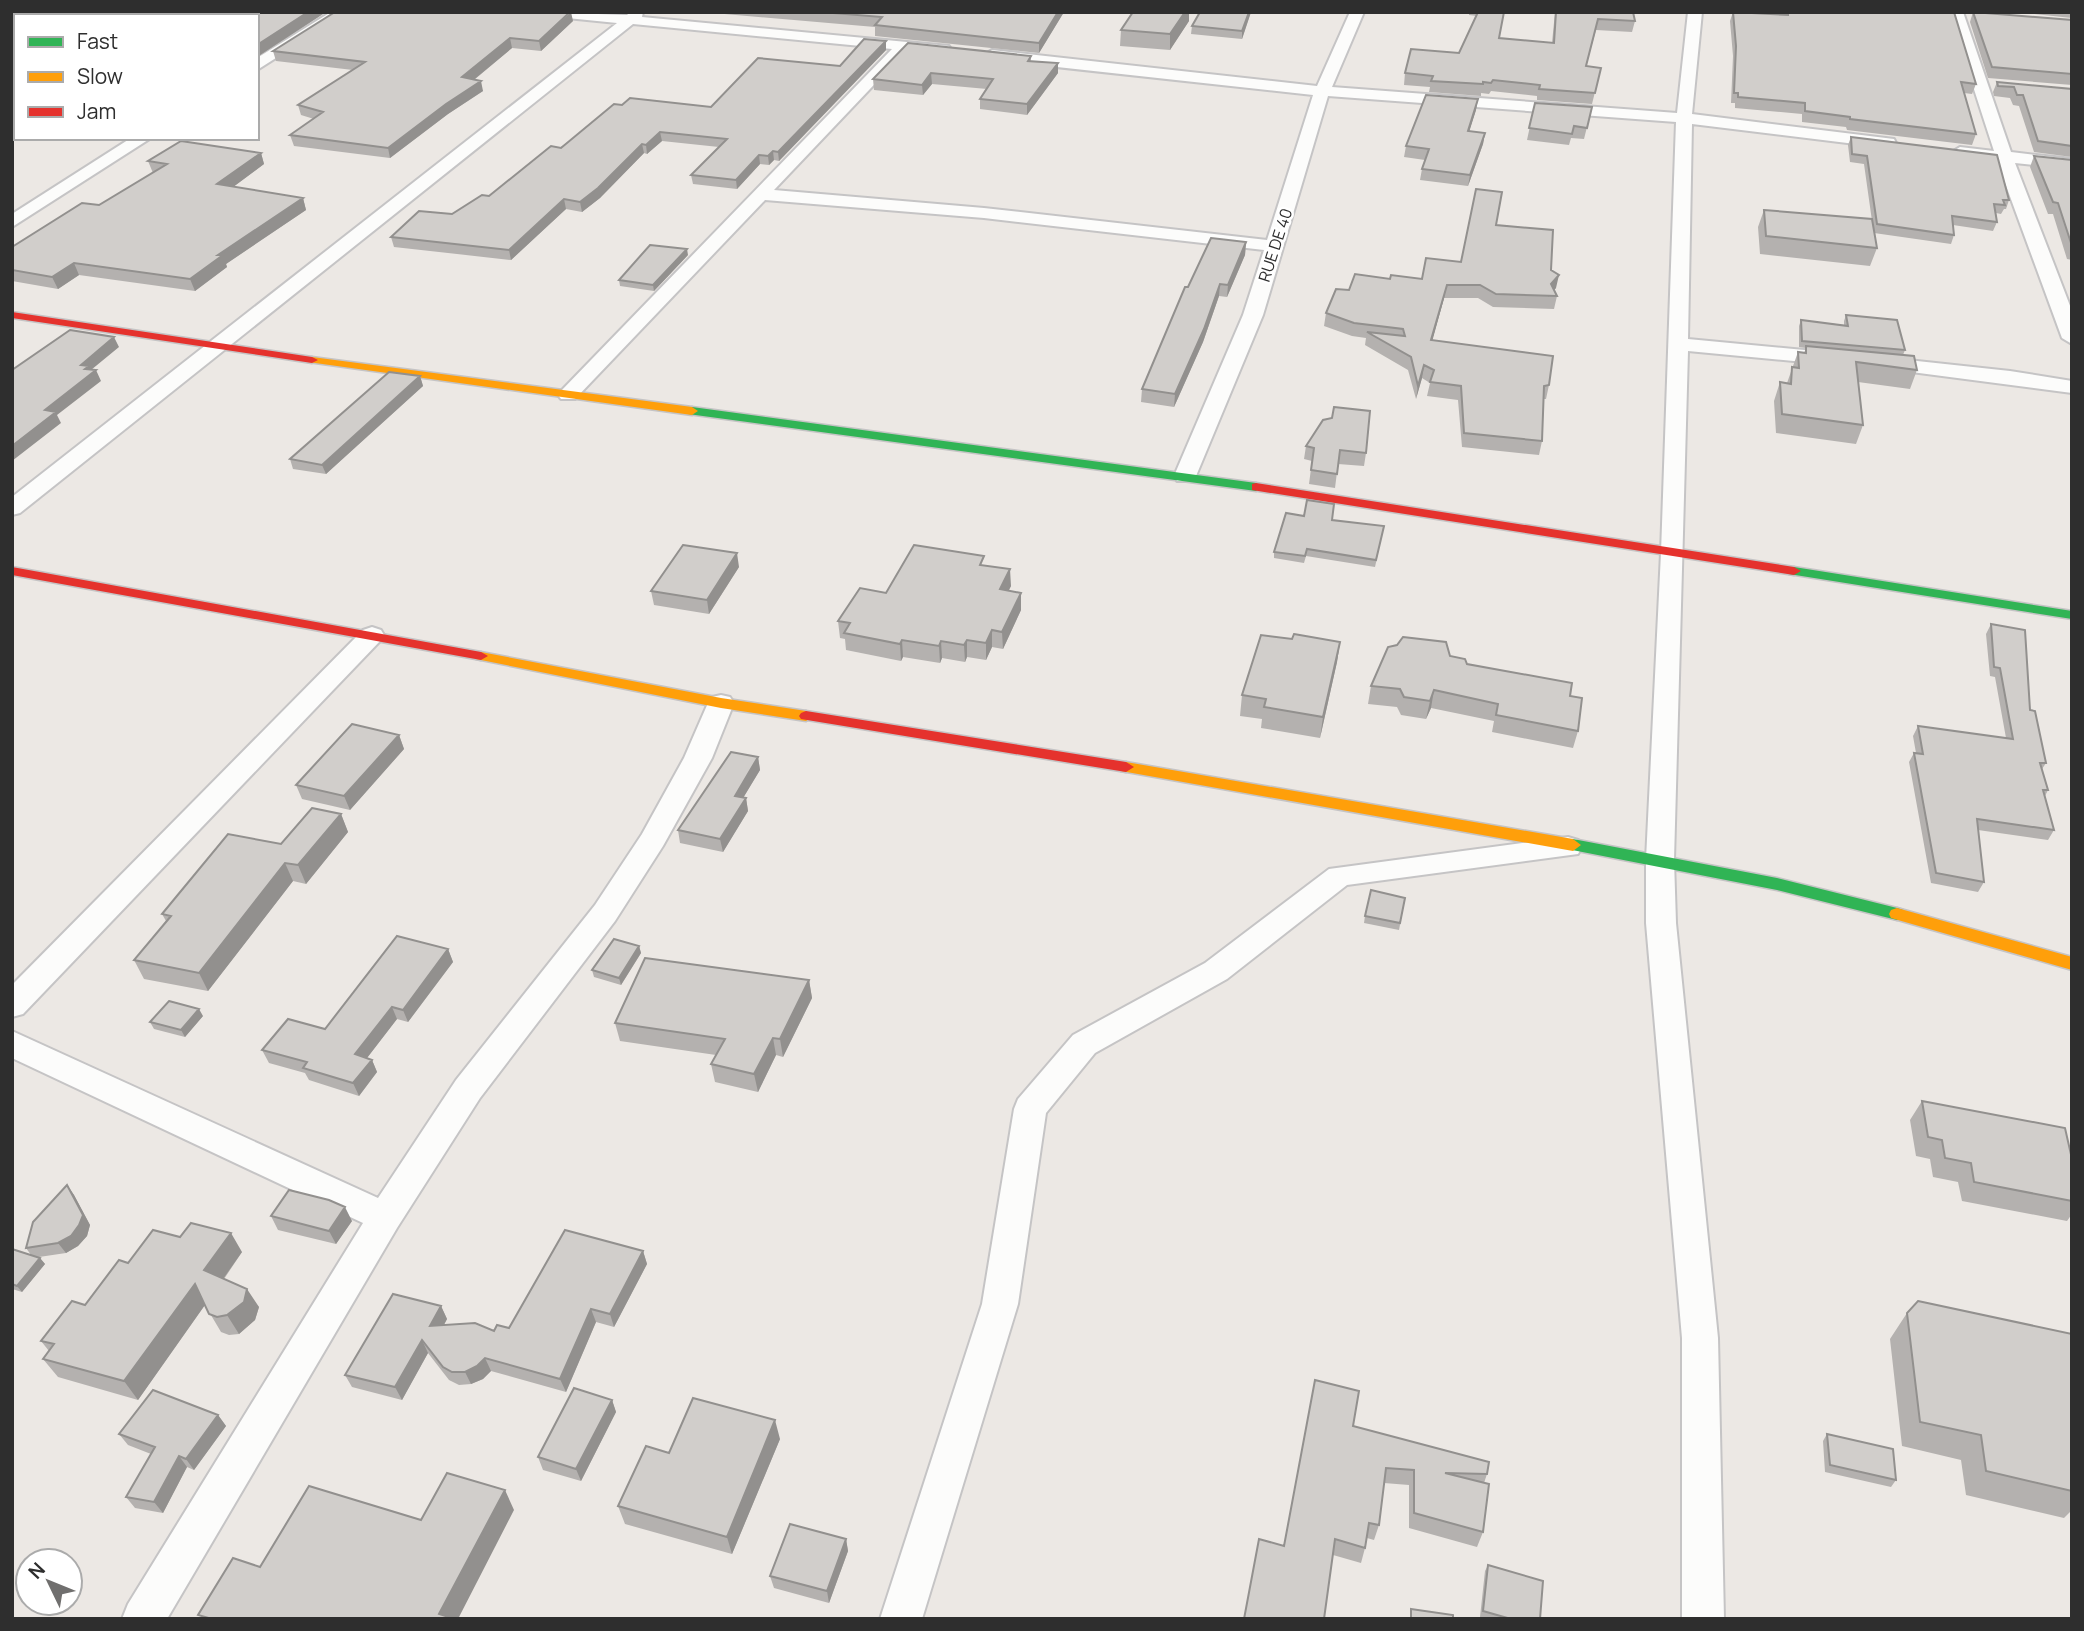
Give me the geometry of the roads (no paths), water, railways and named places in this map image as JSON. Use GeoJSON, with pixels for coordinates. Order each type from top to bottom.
{"type":"FeatureCollection","features":[{"type":"Feature","properties":{"kind":"street"},"geometry":{"type":"LineString","coordinates":[[259,64],[341,12]]}},
{"type":"Feature","properties":{"kind":"street"},"geometry":{"type":"LineString","coordinates":[[547,12],[635,16],[1322,91],[1684,118],[1911,146]]}},
{"type":"Feature","properties":{"kind":"street","name":"RUE DE 40"},"geometry":{"type":"LineString","coordinates":[[1185,476],[1252,314],[1276,246],[1322,91],[1357,12]]}},
{"type":"Feature","properties":{"kind":"street"},"geometry":{"type":"LineString","coordinates":[[1695,12],[1684,118],[1679,344],[1660,860],[1661,923],[1700,1338],[1708,1617]]}},
{"type":"Feature","properties":{"kind":"street"},"geometry":{"type":"LineString","coordinates":[[1961,14],[1987,84],[2004,157],[2072,338]]}},
{"type":"Feature","properties":{"kind":"street"},"geometry":{"type":"LineString","coordinates":[[12,508],[635,16]]}},
{"type":"Feature","properties":{"kind":"street"},"geometry":{"type":"LineString","coordinates":[[568,395],[904,45]]}},
{"type":"Feature","properties":{"kind":"street"},"geometry":{"type":"LineString","coordinates":[[12,222],[140,140]]}},
{"type":"Feature","properties":{"kind":"street"},"geometry":{"type":"LineString","coordinates":[[1937,149],[2072,164]]}},
{"type":"Feature","properties":{"kind":"street"},"geometry":{"type":"LineString","coordinates":[[759,194],[984,213],[1276,246]]}},
{"type":"Feature","properties":{"kind":"street"},"geometry":{"type":"LineString","coordinates":[[12,315],[214,347],[954,443],[1185,476],[2072,615]]}},
{"type":"Feature","properties":{"kind":"street"},"geometry":{"type":"LineString","coordinates":[[1679,344],[2010,377],[2072,387]]}},
{"type":"Feature","properties":{"kind":"street"},"geometry":{"type":"LineString","coordinates":[[12,571],[372,635],[721,703],[1052,754],[1660,860],[1856,902],[2072,964]]}},
{"type":"Feature","properties":{"kind":"street"},"geometry":{"type":"LineString","coordinates":[[12,1005],[372,635]]}},
{"type":"Feature","properties":{"kind":"street"},"geometry":{"type":"LineString","coordinates":[[143,1619],[385,1217],[468,1089],[605,913],[653,839],[698,758],[721,703]]}},
{"type":"Feature","properties":{"kind":"street"},"geometry":{"type":"LineString","coordinates":[[901,1619],[1000,1304],[1030,1109],[1084,1044],[1216,971],[1339,876],[1578,845]]}},
{"type":"Feature","properties":{"kind":"street"},"geometry":{"type":"LineString","coordinates":[[12,1044],[385,1217]]}}]}
